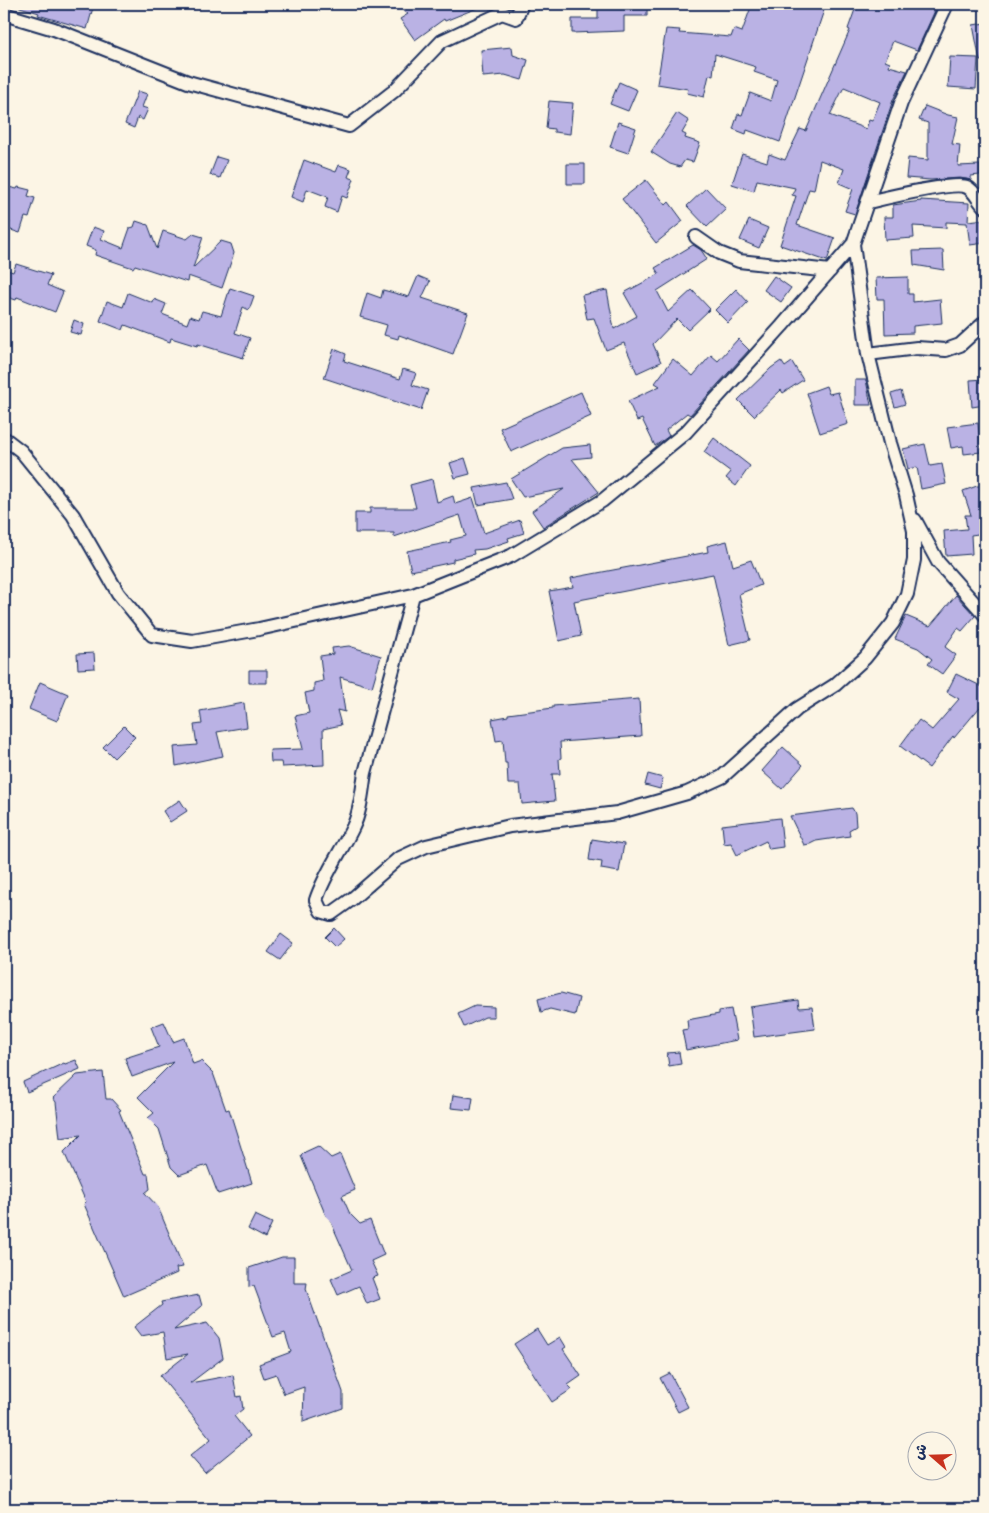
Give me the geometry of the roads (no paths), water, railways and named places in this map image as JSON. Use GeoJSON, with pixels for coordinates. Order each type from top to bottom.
{"type":"FeatureCollection","features":[{"type":"Feature","properties":{"kind":"street"},"geometry":{"type":"LineString","coordinates":[[4,14],[54,29],[188,82],[349,126],[394,91],[442,41],[502,13],[516,18],[522,4]]}},
{"type":"Feature","properties":{"kind":"street"},"geometry":{"type":"LineString","coordinates":[[4,438],[21,451],[73,515],[118,593],[152,635],[192,640],[259,630],[413,595],[511,556],[602,501],[686,432],[853,244],[901,103],[947,4]]}},
{"type":"Feature","properties":{"kind":"street"},"geometry":{"type":"LineString","coordinates":[[868,202],[950,186],[964,186],[970,188],[978,202],[985,207]]}},
{"type":"Feature","properties":{"kind":"street"},"geometry":{"type":"LineString","coordinates":[[696,237],[719,253],[739,261],[830,271]]}},
{"type":"Feature","properties":{"kind":"street"},"geometry":{"type":"LineString","coordinates":[[413,595],[365,773],[354,826],[322,882],[316,900],[321,911],[331,914],[352,899],[398,859],[426,846],[510,826],[617,813],[687,793],[722,777],[797,709],[835,685],[865,658],[893,623],[907,594],[914,560],[914,531],[868,354],[853,244]]}},
{"type":"Feature","properties":{"kind":"street"},"geometry":{"type":"LineString","coordinates":[[868,354],[917,348],[946,350],[960,345],[985,322]]}},
{"type":"Feature","properties":{"kind":"street"},"geometry":{"type":"LineString","coordinates":[[909,509],[938,562],[985,615]]}}]}
